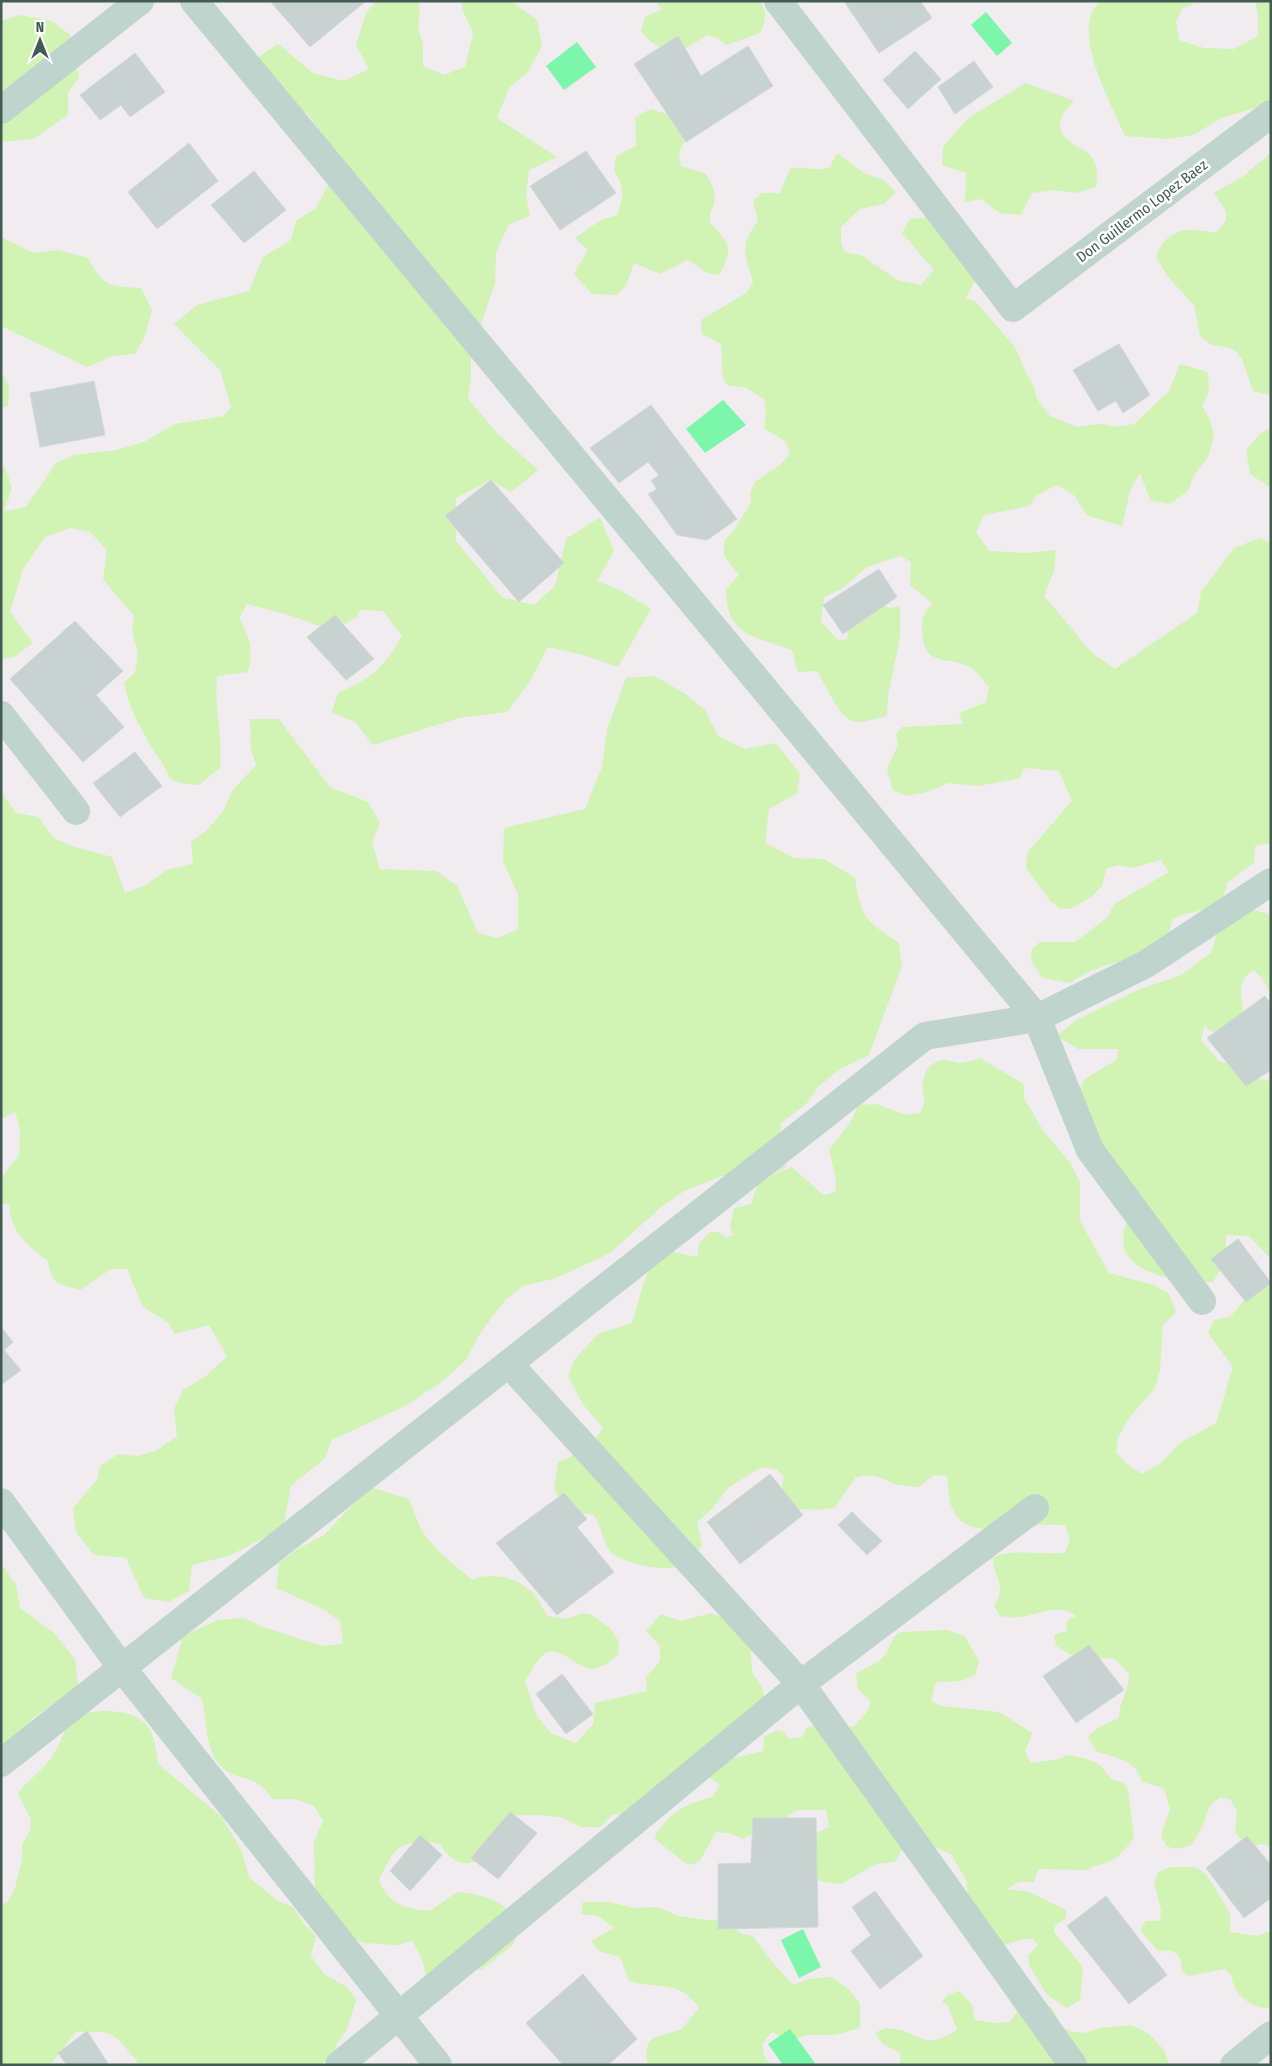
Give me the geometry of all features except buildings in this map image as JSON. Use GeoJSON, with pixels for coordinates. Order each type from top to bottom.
{"type":"FeatureCollection","features":[{"type":"Feature","properties":{"kind":"street"},"geometry":{"type":"LineString","coordinates":[[1,110],[140,1]]}},
{"type":"Feature","properties":{"kind":"street"},"geometry":{"type":"LineString","coordinates":[[194,1],[1037,1018],[1090,1150],[1202,1301]]}},
{"type":"Feature","properties":{"kind":"street","name":"Don Guillermo Lopez Baez"},"geometry":{"type":"LineString","coordinates":[[778,1],[1013,308],[1271,114]]}},
{"type":"Feature","properties":{"kind":"street"},"geometry":{"type":"LineString","coordinates":[[1,715],[76,811]]}},
{"type":"Feature","properties":{"kind":"street"},"geometry":{"type":"LineString","coordinates":[[1,1763],[925,1036],[1037,1018],[1146,964],[1271,882]]}},
{"type":"Feature","properties":{"kind":"street"},"geometry":{"type":"LineString","coordinates":[[509,1364],[800,1684],[1073,2065]]}},
{"type":"Feature","properties":{"kind":"street"},"geometry":{"type":"LineString","coordinates":[[1,1502],[122,1668],[438,2065]]}},
{"type":"Feature","properties":{"kind":"street"},"geometry":{"type":"LineString","coordinates":[[338,2065],[800,1684],[1035,1508]]}},
{"type":"Feature","properties":{"kind":"street"},"geometry":{"type":"LineString","coordinates":[[1234,2065],[1271,2035]]}},
{"type":"Feature","properties":{"kind":"shaded area"},"geometry":{"type":"Polygon","coordinates":[[[376,1],[418,1],[420,6],[418,28],[423,45],[423,66],[444,75],[465,67],[473,33],[463,11],[461,1],[511,1],[537,20],[542,46],[528,72],[509,88],[497,118],[557,157],[529,170],[526,195],[530,216],[509,224],[496,252],[495,283],[471,353],[468,399],[498,434],[538,470],[511,492],[491,480],[456,498],[456,541],[502,597],[534,605],[555,586],[566,539],[600,517],[614,551],[597,581],[620,590],[651,609],[618,667],[583,655],[548,647],[530,681],[507,712],[459,718],[373,745],[355,722],[332,712],[338,693],[360,682],[376,671],[402,636],[383,611],[360,610],[357,617],[333,631],[289,615],[247,604],[239,618],[246,632],[251,650],[248,672],[217,676],[220,768],[199,785],[180,783],[169,778],[139,724],[129,701],[124,683],[135,672],[138,653],[132,631],[134,616],[103,579],[107,550],[90,532],[70,528],[45,537],[23,569],[10,612],[33,643],[14,657],[1,659],[1,467],[5,467],[12,488],[4,511],[26,507],[56,463],[74,455],[116,450],[144,442],[175,424],[223,416],[231,407],[220,370],[174,324],[197,305],[249,291],[263,257],[291,240],[296,221],[316,208],[332,178],[322,134],[307,113],[247,89],[257,58],[278,44],[313,73],[344,81],[369,69],[356,45],[366,13],[376,1]]]}},
{"type":"Feature","properties":{"kind":"shaded area"},"geometry":{"type":"Polygon","coordinates":[[[656,1],[760,1],[765,13],[764,25],[760,33],[726,45],[717,38],[707,35],[677,54],[652,43],[641,31],[645,17],[662,9],[656,1]]]}},
{"type":"Feature","properties":{"kind":"shaded area"},"geometry":{"type":"Polygon","coordinates":[[[1099,1],[1192,1],[1193,5],[1183,8],[1176,21],[1179,40],[1204,48],[1234,49],[1258,36],[1258,14],[1255,1],[1271,1],[1271,99],[1258,107],[1222,118],[1193,135],[1168,139],[1125,136],[1093,60],[1089,28],[1091,15],[1099,1]]]}},
{"type":"Feature","properties":{"kind":"shaded area"},"geometry":{"type":"Polygon","coordinates":[[[986,12],[1012,43],[997,56],[971,25],[986,12]]]}},
{"type":"Feature","properties":{"kind":"shaded area"},"geometry":{"type":"Polygon","coordinates":[[[19,15],[52,21],[70,35],[79,78],[68,92],[68,115],[33,139],[1,142],[1,21],[19,15]]]}},
{"type":"Feature","properties":{"kind":"shaded area"},"geometry":{"type":"Polygon","coordinates":[[[577,42],[596,67],[564,90],[546,66],[577,42]]]}},
{"type":"Feature","properties":{"kind":"shaded area"},"geometry":{"type":"Polygon","coordinates":[[[1026,83],[1074,101],[1063,115],[1060,125],[1061,131],[1069,141],[1087,152],[1094,161],[1097,170],[1096,187],[1076,193],[1054,190],[1032,193],[1021,215],[1000,213],[981,199],[965,202],[966,173],[942,165],[943,147],[968,118],[1026,83]]]}},
{"type":"Feature","properties":{"kind":"shaded area"},"geometry":{"type":"Polygon","coordinates":[[[651,109],[682,119],[688,135],[679,152],[681,166],[706,174],[710,181],[715,196],[710,223],[726,242],[728,247],[727,258],[719,275],[707,273],[688,260],[660,274],[634,263],[626,285],[617,295],[592,294],[574,274],[588,250],[575,238],[601,220],[617,215],[621,203],[622,187],[614,171],[616,156],[636,146],[635,117],[651,109]]]}},
{"type":"Feature","properties":{"kind":"shaded area"},"geometry":{"type":"Polygon","coordinates":[[[837,153],[864,173],[883,180],[896,192],[884,204],[860,209],[841,227],[841,241],[844,252],[861,255],[897,280],[921,285],[934,270],[902,233],[910,219],[932,217],[979,273],[966,298],[976,302],[1015,347],[1033,384],[1037,399],[1050,416],[1077,427],[1101,424],[1116,427],[1134,424],[1169,391],[1180,364],[1208,372],[1209,392],[1202,406],[1210,420],[1214,436],[1208,457],[1194,475],[1188,491],[1170,504],[1150,500],[1140,473],[1130,491],[1122,526],[1086,515],[1075,496],[1057,485],[1037,495],[1029,506],[984,515],[976,532],[989,551],[1026,553],[1056,550],[1054,571],[1044,596],[1092,653],[1115,669],[1197,613],[1201,592],[1234,548],[1260,538],[1271,543],[1271,843],[1255,846],[1254,863],[1227,883],[1223,899],[1203,910],[1181,915],[1172,920],[1168,939],[1162,947],[1090,971],[1070,983],[1043,978],[1031,961],[1032,949],[1040,942],[1075,942],[1108,917],[1114,904],[1169,872],[1161,860],[1132,868],[1118,865],[1106,869],[1102,886],[1091,897],[1070,909],[1061,909],[1050,901],[1026,868],[1027,853],[1072,801],[1059,771],[1024,768],[1020,778],[978,786],[949,783],[927,792],[906,796],[893,790],[887,769],[898,745],[896,734],[902,727],[963,724],[959,713],[986,702],[989,687],[970,667],[937,658],[926,649],[923,640],[923,620],[924,614],[933,604],[910,585],[911,562],[900,556],[867,567],[843,588],[824,597],[821,622],[838,640],[848,639],[846,623],[877,602],[889,608],[900,606],[900,637],[888,696],[887,716],[859,722],[852,721],[834,702],[817,671],[798,672],[792,650],[745,632],[737,626],[731,617],[727,605],[726,589],[739,575],[724,556],[724,541],[734,530],[751,503],[750,492],[756,481],[779,466],[790,454],[786,442],[764,428],[766,411],[764,399],[745,387],[729,386],[723,379],[721,344],[702,334],[701,320],[746,293],[753,283],[745,251],[748,238],[758,221],[753,201],[762,193],[780,193],[790,169],[800,167],[825,169],[830,167],[837,153]]]}},
{"type":"Feature","properties":{"kind":"shaded area"},"geometry":{"type":"Polygon","coordinates":[[[1271,153],[1271,395],[1253,391],[1242,359],[1234,349],[1210,344],[1200,336],[1194,305],[1168,277],[1156,257],[1160,247],[1172,235],[1188,230],[1215,233],[1226,221],[1226,211],[1214,193],[1242,177],[1271,153]]]}},
{"type":"Feature","properties":{"kind":"shaded area"},"geometry":{"type":"Polygon","coordinates":[[[1,237],[33,253],[58,250],[88,258],[99,275],[108,284],[141,288],[152,310],[145,336],[135,354],[113,356],[87,367],[1,326],[1,237]]]}},
{"type":"Feature","properties":{"kind":"shaded area"},"geometry":{"type":"Polygon","coordinates":[[[1,371],[9,386],[8,406],[1,407],[1,371]]]}},
{"type":"Feature","properties":{"kind":"shaded area"},"geometry":{"type":"Polygon","coordinates":[[[723,400],[746,425],[705,453],[686,429],[723,400]]]}},
{"type":"Feature","properties":{"kind":"shaded area"},"geometry":{"type":"Polygon","coordinates":[[[1271,428],[1271,488],[1250,474],[1246,450],[1261,433],[1271,428]]]}},
{"type":"Feature","properties":{"kind":"shaded area"},"geometry":{"type":"Polygon","coordinates":[[[654,676],[684,693],[705,710],[718,736],[745,749],[776,743],[800,774],[797,793],[769,809],[765,843],[794,858],[824,859],[855,878],[860,902],[867,918],[872,924],[899,943],[902,966],[869,1055],[842,1068],[819,1086],[807,1103],[780,1124],[786,1167],[771,1176],[792,1167],[823,1195],[835,1192],[836,1179],[829,1150],[852,1120],[858,1105],[876,1104],[906,1115],[920,1113],[925,1102],[923,1096],[924,1077],[930,1066],[942,1060],[961,1063],[981,1058],[1024,1085],[1024,1098],[1044,1132],[1071,1164],[1080,1183],[1080,1221],[1109,1273],[1154,1285],[1169,1294],[1176,1312],[1163,1325],[1160,1370],[1155,1388],[1129,1418],[1118,1437],[1116,1452],[1126,1463],[1142,1474],[1161,1463],[1180,1443],[1216,1423],[1233,1367],[1208,1333],[1214,1320],[1230,1317],[1254,1289],[1271,1284],[1271,1848],[1265,1844],[1247,1846],[1235,1832],[1237,1811],[1230,1799],[1219,1798],[1210,1807],[1202,1828],[1190,1846],[1175,1849],[1166,1846],[1161,1835],[1170,1809],[1164,1788],[1142,1782],[1135,1768],[1124,1760],[1096,1751],[1088,1737],[1099,1727],[1119,1718],[1120,1707],[1128,1686],[1129,1674],[1114,1658],[1080,1660],[1056,1646],[1054,1635],[1067,1631],[1067,1621],[1076,1616],[1069,1612],[1049,1610],[1020,1617],[1000,1616],[994,1606],[1000,1592],[1000,1586],[993,1558],[1008,1553],[1065,1553],[1070,1539],[1065,1525],[988,1529],[967,1525],[959,1519],[951,1506],[947,1476],[934,1475],[919,1487],[897,1485],[872,1476],[856,1477],[834,1508],[797,1509],[779,1500],[784,1477],[777,1470],[762,1467],[729,1487],[711,1510],[697,1522],[702,1545],[689,1560],[675,1567],[660,1568],[641,1565],[612,1553],[607,1546],[594,1515],[575,1511],[562,1501],[554,1489],[558,1462],[584,1449],[603,1428],[582,1403],[568,1376],[575,1359],[598,1334],[632,1323],[647,1274],[667,1251],[697,1257],[699,1244],[710,1232],[718,1232],[727,1238],[733,1235],[730,1226],[734,1208],[751,1204],[759,1180],[768,1176],[722,1176],[684,1191],[660,1208],[610,1253],[556,1278],[523,1286],[506,1299],[478,1337],[466,1360],[444,1380],[405,1406],[332,1440],[325,1458],[291,1486],[283,1528],[231,1555],[192,1565],[189,1591],[168,1602],[144,1598],[126,1558],[94,1555],[76,1532],[73,1508],[97,1480],[100,1466],[118,1454],[137,1456],[156,1451],[177,1436],[174,1409],[183,1390],[206,1376],[227,1356],[209,1325],[174,1334],[169,1323],[143,1307],[127,1269],[111,1269],[80,1290],[62,1285],[51,1275],[48,1261],[33,1249],[16,1230],[10,1214],[9,1204],[1,1203],[1,1178],[19,1155],[20,1129],[15,1112],[1,1119],[1,791],[16,813],[38,817],[54,838],[71,846],[112,857],[125,893],[144,886],[167,870],[193,864],[191,842],[206,831],[224,810],[232,791],[256,765],[251,749],[250,719],[279,719],[330,787],[368,802],[380,823],[372,842],[380,869],[436,871],[457,886],[478,933],[498,938],[518,929],[518,894],[503,861],[504,828],[585,809],[602,767],[607,729],[626,678],[654,676]]]}},
{"type":"Feature","properties":{"kind":"shaded area"},"geometry":{"type":"Polygon","coordinates":[[[1254,910],[1268,914],[1271,918],[1271,995],[1263,979],[1254,970],[1243,980],[1241,986],[1241,999],[1245,1020],[1220,1036],[1204,1026],[1201,1040],[1219,1061],[1233,1065],[1250,1077],[1271,1081],[1271,1259],[1249,1236],[1226,1235],[1225,1261],[1213,1282],[1190,1282],[1162,1277],[1138,1266],[1129,1258],[1124,1248],[1123,1237],[1128,1217],[1106,1181],[1079,1090],[1085,1079],[1116,1060],[1119,1049],[1078,1049],[1057,1036],[1076,1020],[1140,989],[1179,976],[1212,952],[1217,933],[1241,912],[1254,910]]]}},
{"type":"Feature","properties":{"kind":"shaded area"},"geometry":{"type":"Polygon","coordinates":[[[370,1487],[409,1499],[421,1530],[437,1550],[472,1580],[488,1576],[510,1579],[532,1592],[547,1616],[567,1619],[583,1613],[592,1615],[610,1628],[619,1642],[618,1656],[597,1668],[590,1668],[582,1666],[561,1654],[547,1653],[538,1660],[525,1681],[536,1715],[552,1734],[576,1743],[593,1724],[595,1703],[647,1691],[646,1677],[660,1661],[660,1646],[646,1631],[661,1614],[681,1621],[711,1613],[737,1624],[750,1639],[752,1672],[762,1687],[766,1702],[626,1816],[613,1814],[600,1827],[581,1827],[563,1818],[543,1815],[517,1815],[514,1833],[485,1856],[467,1863],[458,1861],[448,1855],[439,1843],[407,1844],[400,1848],[389,1860],[379,1881],[393,1901],[413,1909],[430,1911],[457,1892],[467,1893],[485,1897],[499,1903],[520,1921],[513,1945],[482,1969],[427,1979],[422,1960],[413,1941],[398,1945],[363,1943],[340,1930],[315,1892],[314,1842],[323,1821],[314,1806],[296,1799],[273,1799],[257,1783],[232,1774],[220,1766],[208,1739],[202,1699],[171,1678],[183,1636],[218,1620],[244,1618],[263,1627],[322,1646],[343,1644],[340,1621],[325,1610],[276,1588],[279,1563],[296,1550],[324,1535],[370,1487]]]}},
{"type":"Feature","properties":{"kind":"shaded area"},"geometry":{"type":"Polygon","coordinates":[[[1,1563],[16,1585],[20,1608],[53,1632],[75,1659],[78,1686],[33,1718],[14,1743],[1,1751],[1,1563]]]}},
{"type":"Feature","properties":{"kind":"shaded area"},"geometry":{"type":"Polygon","coordinates":[[[948,1630],[965,1637],[979,1661],[975,1675],[961,1681],[936,1682],[931,1701],[941,1706],[999,1712],[1032,1733],[1025,1752],[1031,1763],[1059,1759],[1068,1755],[1087,1759],[1100,1765],[1111,1779],[1123,1783],[1128,1789],[1134,1838],[1118,1856],[1088,1870],[1038,1869],[1034,1882],[1019,1882],[1007,1889],[1029,1892],[1066,1910],[1066,1918],[1055,1926],[1054,1932],[1083,1967],[1080,2000],[1067,2008],[1047,1995],[1029,1965],[1028,1956],[1038,1945],[1033,1939],[1023,1939],[1004,1945],[967,1897],[967,1882],[951,1854],[934,1847],[913,1844],[902,1849],[895,1862],[876,1864],[841,1884],[824,1882],[810,1877],[808,1837],[829,1827],[826,1810],[798,1810],[775,1824],[742,1839],[732,1834],[716,1832],[699,1862],[688,1865],[654,1838],[665,1822],[685,1806],[712,1797],[720,1785],[710,1778],[709,1773],[727,1754],[735,1758],[763,1751],[764,1737],[778,1730],[784,1732],[789,1739],[802,1737],[807,1728],[813,1726],[855,1726],[870,1708],[870,1701],[858,1689],[856,1673],[878,1662],[886,1654],[894,1637],[901,1632],[948,1630]]]}},
{"type":"Feature","properties":{"kind":"shaded area"},"geometry":{"type":"Polygon","coordinates":[[[99,1711],[126,1713],[136,1716],[143,1721],[149,1728],[153,1738],[158,1764],[222,1817],[242,1852],[249,1877],[276,1900],[293,1907],[304,1924],[316,1936],[311,1956],[324,1974],[347,1987],[356,2000],[347,2029],[337,2044],[335,2053],[320,2065],[137,2065],[137,2061],[117,2038],[112,2035],[99,2032],[76,2032],[50,2065],[1,2065],[1,1904],[7,1903],[15,1888],[22,1860],[22,1844],[30,1831],[31,1820],[18,1793],[51,1758],[74,1715],[99,1711]]]}},
{"type":"Feature","properties":{"kind":"shaded area"},"geometry":{"type":"Polygon","coordinates":[[[1170,1867],[1195,1867],[1206,1874],[1230,1913],[1230,1932],[1257,1936],[1271,1930],[1271,2007],[1258,2007],[1245,2000],[1236,1989],[1232,1976],[1225,1969],[1189,1976],[1182,1971],[1181,1960],[1176,1954],[1169,1951],[1158,1951],[1140,1930],[1146,1921],[1160,1921],[1161,1910],[1154,1882],[1158,1873],[1170,1867]]]}},
{"type":"Feature","properties":{"kind":"shaded area"},"geometry":{"type":"Polygon","coordinates":[[[583,1902],[609,1902],[634,1908],[657,1907],[678,1916],[707,1920],[729,1919],[741,1934],[753,1936],[766,1955],[793,1985],[809,1979],[831,1977],[846,1987],[860,2003],[860,2028],[835,2035],[807,2035],[788,2042],[772,2032],[762,2044],[764,2056],[771,2065],[648,2065],[646,2054],[648,2044],[653,2038],[682,2029],[699,2008],[692,1999],[676,1989],[629,1981],[620,1957],[599,1951],[591,1941],[614,1928],[598,1916],[581,1914],[583,1902]]]}},
{"type":"Feature","properties":{"kind":"shaded area"},"geometry":{"type":"Polygon","coordinates":[[[803,1929],[821,1967],[799,1978],[781,1940],[803,1929]]]}},
{"type":"Feature","properties":{"kind":"shaded area"},"geometry":{"type":"Polygon","coordinates":[[[959,1991],[972,2005],[975,2020],[995,2023],[1009,2022],[1017,2012],[1020,2003],[1040,2000],[1052,2008],[1062,2027],[1072,2032],[1084,2033],[1101,2028],[1131,2025],[1148,2033],[1165,2051],[1169,2065],[896,2065],[900,2063],[901,2054],[883,2044],[875,2033],[885,2028],[901,2030],[928,2041],[943,2038],[957,2030],[948,2006],[942,2001],[948,1995],[959,1991]]]}},
{"type":"Feature","properties":{"kind":"shaded area"},"geometry":{"type":"Polygon","coordinates":[[[790,2029],[815,2063],[812,2065],[783,2065],[768,2044],[790,2029]]]}}]}
